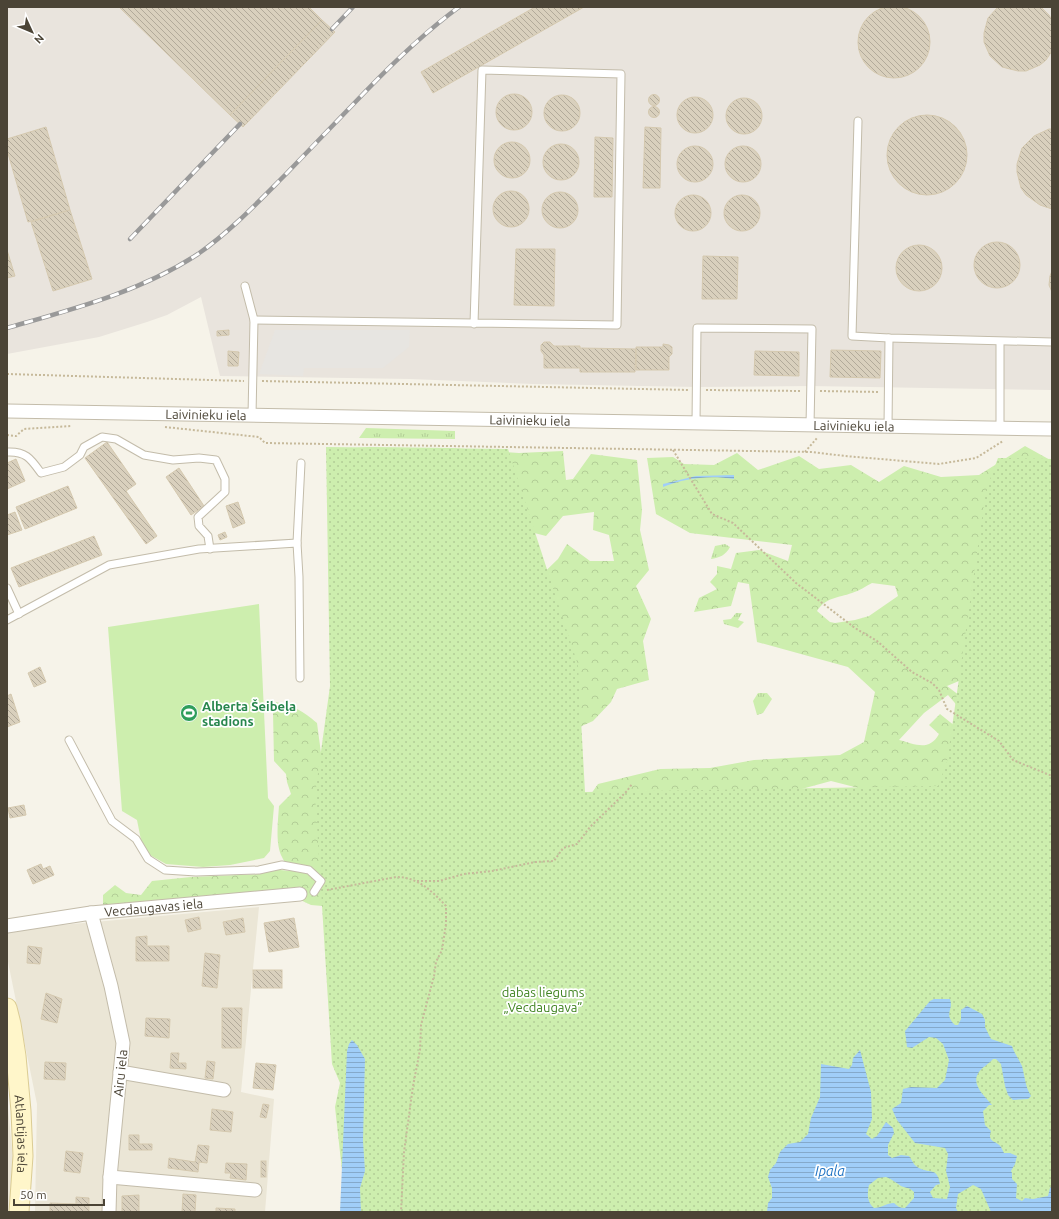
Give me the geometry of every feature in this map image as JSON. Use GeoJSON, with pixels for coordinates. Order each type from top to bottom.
{"type":"FeatureCollection","features":[{"type":"Feature","properties":{"kind":"main road","name":"Atlantijas iela"},"geometry":{"type":"LineString","coordinates":[[7,1008],[11,1024],[12,1056],[21,1111],[23,1156],[19,1212]]}},
{"type":"Feature","properties":{"kind":"street","name":"Laivinieku iela"},"geometry":{"type":"LineString","coordinates":[[7,411],[1052,429]]}},
{"type":"Feature","properties":{"kind":"street","name":"Vecdaugavas iela"},"geometry":{"type":"LineString","coordinates":[[7,926],[91,913],[300,894]]}},
{"type":"Feature","properties":{"kind":"street","name":"Airu iela"},"geometry":{"type":"LineString","coordinates":[[91,913],[111,986],[123,1043],[108,1212]]}},
{"type":"Feature","properties":{"kind":"street"},"geometry":{"type":"LineString","coordinates":[[120,1072],[224,1090]]}},
{"type":"Feature","properties":{"kind":"street"},"geometry":{"type":"LineString","coordinates":[[110,1177],[255,1190]]}},
{"type":"Feature","properties":{"kind":"lane"},"geometry":{"type":"LineString","coordinates":[[254,320],[474,324],[616,325],[621,74],[482,70],[474,324]]}},
{"type":"Feature","properties":{"kind":"lane"},"geometry":{"type":"LineString","coordinates":[[858,121],[852,336],[1000,342],[1052,342]]}},
{"type":"Feature","properties":{"kind":"lane"},"geometry":{"type":"LineString","coordinates":[[245,286],[254,320],[252,416]]}},
{"type":"Feature","properties":{"kind":"lane"},"geometry":{"type":"LineString","coordinates":[[696,423],[697,328],[812,329],[810,425]]}},
{"type":"Feature","properties":{"kind":"lane"},"geometry":{"type":"LineString","coordinates":[[888,426],[889,338]]}},
{"type":"Feature","properties":{"kind":"lane"},"geometry":{"type":"LineString","coordinates":[[1000,342],[1000,428]]}},
{"type":"Feature","properties":{"kind":"lane"},"geometry":{"type":"LineString","coordinates":[[7,452],[15,452],[30,457],[42,473],[64,466],[80,455],[84,447],[102,437],[116,439],[144,455],[173,460],[199,458],[216,460],[225,479],[225,492],[198,517],[199,526],[208,536],[210,549]]}},
{"type":"Feature","properties":{"kind":"lane"},"geometry":{"type":"LineString","coordinates":[[300,678],[299,577],[297,543],[301,463]]}},
{"type":"Feature","properties":{"kind":"lane"},"geometry":{"type":"LineString","coordinates":[[7,620],[109,566],[199,549],[297,543]]}},
{"type":"Feature","properties":{"kind":"lane"},"geometry":{"type":"LineString","coordinates":[[7,588],[18,614]]}},
{"type":"Feature","properties":{"kind":"lane"},"geometry":{"type":"LineString","coordinates":[[69,740],[112,821],[136,839],[148,859],[165,870],[196,872],[259,870],[282,865],[309,870],[320,881],[314,892]]}},
{"type":"Feature","properties":{"kind":"path"},"geometry":{"type":"LineString","coordinates":[[7,374],[252,381],[696,390],[888,392]]}},
{"type":"Feature","properties":{"kind":"path"},"geometry":{"type":"LineString","coordinates":[[7,435],[16,436],[24,429],[76,425]]}},
{"type":"Feature","properties":{"kind":"path"},"geometry":{"type":"LineString","coordinates":[[159,427],[259,437],[265,443],[812,452],[939,464],[976,458],[1006,440]]}},
{"type":"Feature","properties":{"kind":"path"},"geometry":{"type":"LineString","coordinates":[[673,450],[712,514],[733,523],[796,583],[855,628],[876,641],[912,672],[932,683],[939,690],[947,709],[999,741],[1013,760],[1052,776]]}},
{"type":"Feature","properties":{"kind":"path"},"geometry":{"type":"LineString","coordinates":[[416,882],[439,882],[464,874],[492,871],[535,862],[554,861],[563,848],[573,844],[578,844],[590,827],[627,791],[632,784]]}},
{"type":"Feature","properties":{"kind":"path"},"geometry":{"type":"LineString","coordinates":[[314,892],[396,877],[407,877],[426,887],[446,906],[446,924],[442,950],[436,962],[434,976],[421,1025],[420,1050],[413,1086],[404,1152],[401,1212]]}},
{"type":"Feature","properties":{"kind":"shaded area"},"geometry":{"type":"Polygon","coordinates":[[[7,7],[1052,7],[1052,390],[810,386],[697,387],[533,384],[410,379],[220,376],[201,297],[167,315],[99,337],[7,354],[7,7]]]}},
{"type":"Feature","properties":{"kind":"shaded area"},"geometry":{"type":"Polygon","coordinates":[[[275,330],[410,330],[409,347],[383,368],[304,368],[303,376],[259,374],[275,330]]]}},
{"type":"Feature","properties":{"kind":"shaded area"},"geometry":{"type":"Polygon","coordinates":[[[259,907],[241,1092],[274,1099],[265,1212],[35,1212],[37,1104],[7,957],[7,930],[259,907]]]}},
{"type":"Feature","properties":{"kind":"shaded area"},"geometry":{"type":"Polygon","coordinates":[[[7,1098],[14,1169],[10,1212],[7,1212],[7,1098]]]}},
{"type":"Feature","properties":{"kind":"green space"},"geometry":{"type":"Polygon","coordinates":[[[366,428],[455,431],[455,439],[359,438],[366,428]]]}},
{"type":"Feature","properties":{"kind":"green space"},"geometry":{"type":"Polygon","coordinates":[[[1025,446],[1052,461],[1052,785],[890,796],[831,781],[772,797],[586,801],[598,784],[660,769],[710,768],[754,760],[840,755],[864,742],[875,692],[848,667],[757,642],[749,584],[738,582],[731,606],[694,612],[699,598],[717,589],[710,582],[717,574],[717,566],[731,569],[736,553],[759,550],[788,561],[792,545],[690,533],[656,514],[647,458],[673,457],[684,464],[714,465],[737,453],[758,470],[799,456],[819,469],[851,465],[879,482],[904,466],[941,477],[979,475],[1025,446]],[[872,583],[855,592],[828,600],[817,611],[830,622],[835,623],[855,620],[869,616],[898,596],[895,586],[872,583]],[[971,676],[947,686],[968,702],[961,710],[948,695],[924,713],[899,740],[916,745],[926,745],[931,743],[939,734],[929,725],[940,714],[971,739],[971,676]]]}},
{"type":"Feature","properties":{"kind":"green space","name":"dabas liegums „Vecdaugava”"},"geometry":{"type":"Polygon","coordinates":[[[326,447],[508,449],[578,665],[585,792],[938,786],[947,762],[986,490],[998,458],[1052,459],[1052,1212],[346,1212],[335,1107],[340,1083],[332,1064],[315,795],[330,686],[326,447]]]}},
{"type":"Feature","properties":{"kind":"green space"},"geometry":{"type":"Polygon","coordinates":[[[368,447],[452,448],[519,453],[563,451],[566,480],[573,479],[591,454],[637,460],[642,510],[640,530],[649,570],[636,586],[651,619],[643,641],[649,680],[617,689],[611,702],[593,721],[575,729],[526,590],[558,559],[567,544],[590,561],[614,561],[609,535],[593,530],[594,512],[563,516],[546,536],[515,528],[330,450],[368,447]]]}},
{"type":"Feature","properties":{"kind":"green space"},"geometry":{"type":"Polygon","coordinates":[[[725,544],[730,547],[726,552],[719,557],[711,559],[715,546],[725,544]]]}},
{"type":"Feature","properties":{"kind":"green space","name":"Alberta Šeibeļa stadions"},"geometry":{"type":"Polygon","coordinates":[[[259,604],[268,798],[274,806],[270,851],[264,858],[230,865],[203,867],[166,864],[150,855],[141,840],[137,820],[122,811],[108,627],[259,604]]]}},
{"type":"Feature","properties":{"kind":"green space"},"geometry":{"type":"Polygon","coordinates":[[[736,613],[742,613],[738,620],[744,622],[738,628],[724,624],[723,620],[731,619],[736,613]]]}},
{"type":"Feature","properties":{"kind":"green space"},"geometry":{"type":"Polygon","coordinates":[[[758,693],[767,693],[772,699],[763,713],[757,715],[753,701],[758,693]]]}},
{"type":"Feature","properties":{"kind":"green space"},"geometry":{"type":"Polygon","coordinates":[[[276,702],[298,710],[317,723],[325,783],[334,907],[311,905],[294,897],[103,906],[103,895],[115,885],[126,893],[141,895],[152,881],[191,877],[259,874],[271,869],[290,871],[278,846],[279,806],[291,794],[286,774],[274,761],[273,712],[276,702]]]}},
{"type":"Feature","properties":{"kind":"water"},"geometry":{"type":"Polygon","coordinates":[[[734,475],[734,479],[707,477],[689,479],[663,487],[663,484],[696,476],[734,475]]]}},
{"type":"Feature","properties":{"kind":"water","name":"Ipala"},"geometry":{"type":"Polygon","coordinates":[[[934,999],[950,999],[951,1006],[949,1015],[955,1025],[958,1025],[961,1019],[961,1010],[967,1006],[982,1014],[985,1020],[985,1027],[991,1039],[1012,1046],[1022,1066],[1026,1085],[1031,1096],[1028,1099],[1013,1100],[1008,1095],[1005,1086],[1001,1064],[996,1059],[993,1059],[980,1071],[976,1081],[982,1094],[992,1105],[989,1105],[983,1111],[985,1125],[991,1131],[990,1138],[1001,1147],[1004,1153],[1010,1153],[1017,1156],[1011,1171],[1012,1179],[1017,1184],[1016,1198],[1022,1201],[1025,1198],[1033,1199],[1048,1196],[1052,1186],[1052,1212],[991,1212],[981,1189],[973,1185],[958,1194],[956,1208],[958,1212],[767,1212],[768,1203],[772,1198],[772,1188],[768,1177],[770,1170],[776,1163],[780,1152],[788,1144],[800,1142],[808,1134],[811,1118],[820,1097],[821,1064],[849,1069],[852,1065],[853,1058],[860,1050],[871,1092],[872,1119],[866,1134],[872,1139],[877,1136],[886,1122],[893,1128],[894,1133],[888,1145],[888,1155],[892,1158],[901,1155],[909,1156],[917,1167],[935,1173],[940,1184],[936,1185],[930,1192],[933,1198],[947,1199],[950,1187],[946,1171],[948,1154],[945,1148],[915,1143],[897,1120],[892,1109],[901,1103],[903,1089],[911,1087],[937,1088],[945,1080],[949,1060],[943,1044],[936,1038],[929,1037],[912,1048],[907,1047],[905,1031],[930,1001],[934,999]],[[886,1177],[878,1178],[869,1185],[868,1195],[870,1203],[874,1208],[894,1203],[899,1207],[905,1208],[914,1198],[914,1192],[886,1177]]]}},
{"type":"Feature","properties":{"kind":"water"},"geometry":{"type":"Polygon","coordinates":[[[352,1040],[357,1045],[365,1059],[363,1141],[365,1171],[360,1188],[361,1212],[340,1212],[347,1051],[352,1040]]]}},
{"type":"Feature","properties":{"kind":"building"},"geometry":{"type":"Polygon","coordinates":[[[894,6],[914,12],[924,22],[930,42],[924,62],[914,72],[894,78],[874,72],[864,62],[858,42],[864,22],[874,12],[894,6]]]}},
{"type":"Feature","properties":{"kind":"building"},"geometry":{"type":"Polygon","coordinates":[[[119,7],[309,7],[322,20],[230,115],[119,7]]]}},
{"type":"Feature","properties":{"kind":"building"},"geometry":{"type":"Polygon","coordinates":[[[535,7],[584,7],[433,93],[421,72],[535,7]]]}},
{"type":"Feature","properties":{"kind":"building"},"geometry":{"type":"Polygon","coordinates":[[[998,7],[1041,7],[1049,15],[1052,20],[1052,51],[1046,60],[1040,65],[1026,71],[1018,71],[1002,67],[990,56],[984,42],[984,33],[988,18],[998,7]]]}},
{"type":"Feature","properties":{"kind":"building"},"geometry":{"type":"Polygon","coordinates":[[[322,20],[335,32],[243,127],[230,115],[322,20]]]}},
{"type":"Feature","properties":{"kind":"building"},"geometry":{"type":"Polygon","coordinates":[[[518,94],[527,99],[531,105],[531,119],[527,125],[518,130],[510,130],[501,125],[497,119],[496,108],[501,99],[507,95],[518,94]]]}},
{"type":"Feature","properties":{"kind":"building"},"geometry":{"type":"Polygon","coordinates":[[[566,95],[575,100],[579,106],[579,120],[575,126],[566,131],[558,131],[549,126],[545,120],[544,109],[549,100],[555,96],[566,95]]]}},
{"type":"Feature","properties":{"kind":"building"},"geometry":{"type":"Polygon","coordinates":[[[652,95],[656,95],[658,96],[658,104],[652,105],[649,102],[649,98],[652,95]]]}},
{"type":"Feature","properties":{"kind":"building"},"geometry":{"type":"Polygon","coordinates":[[[695,97],[705,100],[710,105],[713,115],[710,125],[705,130],[695,133],[685,130],[680,125],[677,115],[680,105],[685,100],[695,97]]]}},
{"type":"Feature","properties":{"kind":"building"},"geometry":{"type":"Polygon","coordinates":[[[744,98],[757,103],[762,116],[757,129],[744,134],[731,129],[726,116],[731,103],[744,98]]]}},
{"type":"Feature","properties":{"kind":"building"},"geometry":{"type":"Polygon","coordinates":[[[652,107],[656,107],[658,108],[658,116],[652,117],[649,114],[649,110],[652,107]]]}},
{"type":"Feature","properties":{"kind":"building"},"geometry":{"type":"Polygon","coordinates":[[[927,115],[942,118],[955,127],[964,140],[967,155],[964,170],[955,183],[942,192],[927,195],[912,192],[899,183],[890,170],[887,155],[890,140],[899,127],[912,118],[927,115]]]}},
{"type":"Feature","properties":{"kind":"building"},"geometry":{"type":"Polygon","coordinates":[[[46,127],[70,210],[28,222],[7,150],[7,139],[46,127]]]}},
{"type":"Feature","properties":{"kind":"building"},"geometry":{"type":"Polygon","coordinates":[[[645,127],[661,128],[660,188],[643,188],[645,127]]]}},
{"type":"Feature","properties":{"kind":"building"},"geometry":{"type":"Polygon","coordinates":[[[1052,129],[1052,209],[1040,205],[1026,195],[1021,188],[1017,172],[1017,164],[1022,148],[1034,136],[1052,129]]]}},
{"type":"Feature","properties":{"kind":"building"},"geometry":{"type":"Polygon","coordinates":[[[595,137],[613,138],[612,197],[594,197],[595,137]]]}},
{"type":"Feature","properties":{"kind":"building"},"geometry":{"type":"Polygon","coordinates":[[[516,142],[525,147],[529,153],[529,167],[525,173],[516,178],[508,178],[499,173],[495,167],[494,156],[499,147],[505,143],[516,142]]]}},
{"type":"Feature","properties":{"kind":"building"},"geometry":{"type":"Polygon","coordinates":[[[565,144],[574,149],[578,155],[578,169],[574,175],[565,180],[557,180],[548,175],[544,169],[543,158],[548,149],[554,145],[565,144]]]}},
{"type":"Feature","properties":{"kind":"building"},"geometry":{"type":"Polygon","coordinates":[[[695,146],[708,151],[713,164],[708,177],[695,182],[682,177],[677,164],[682,151],[695,146]]]}},
{"type":"Feature","properties":{"kind":"building"},"geometry":{"type":"Polygon","coordinates":[[[743,146],[753,149],[758,154],[761,164],[758,174],[753,179],[743,182],[733,179],[728,174],[725,164],[728,154],[733,149],[743,146]]]}},
{"type":"Feature","properties":{"kind":"building"},"geometry":{"type":"Polygon","coordinates":[[[515,191],[524,196],[528,202],[528,216],[524,222],[515,227],[507,227],[498,222],[494,216],[493,205],[498,196],[504,192],[515,191]]]}},
{"type":"Feature","properties":{"kind":"building"},"geometry":{"type":"Polygon","coordinates":[[[564,192],[573,197],[577,203],[577,217],[573,223],[564,228],[556,228],[547,223],[543,217],[542,206],[547,197],[553,193],[564,192]]]}},
{"type":"Feature","properties":{"kind":"building"},"geometry":{"type":"Polygon","coordinates":[[[693,195],[703,198],[708,203],[711,213],[708,223],[703,228],[693,231],[683,228],[678,223],[675,213],[678,203],[683,198],[693,195]]]}},
{"type":"Feature","properties":{"kind":"building"},"geometry":{"type":"Polygon","coordinates":[[[742,195],[752,198],[757,203],[760,213],[757,223],[752,228],[742,231],[732,228],[727,223],[724,213],[727,203],[732,198],[742,195]]]}},
{"type":"Feature","properties":{"kind":"building"},"geometry":{"type":"Polygon","coordinates":[[[70,210],[92,279],[53,291],[31,222],[70,210]]]}},
{"type":"Feature","properties":{"kind":"building"},"geometry":{"type":"Polygon","coordinates":[[[992,242],[1002,242],[1010,246],[1016,252],[1020,260],[1020,270],[1016,278],[1010,284],[1002,288],[992,288],[984,284],[978,278],[974,270],[974,260],[978,252],[984,246],[992,242]]]}},
{"type":"Feature","properties":{"kind":"building"},"geometry":{"type":"Polygon","coordinates":[[[915,245],[923,245],[932,249],[938,255],[942,268],[938,281],[932,287],[923,291],[915,291],[906,287],[900,281],[896,272],[896,264],[900,255],[906,249],[915,245]]]}},
{"type":"Feature","properties":{"kind":"building"},"geometry":{"type":"Polygon","coordinates":[[[516,249],[555,249],[554,306],[514,305],[516,249]]]}},
{"type":"Feature","properties":{"kind":"building"},"geometry":{"type":"Polygon","coordinates":[[[7,250],[15,276],[7,278],[7,250]]]}},
{"type":"Feature","properties":{"kind":"building"},"geometry":{"type":"Polygon","coordinates":[[[703,256],[738,257],[737,299],[702,299],[703,256]]]}},
{"type":"Feature","properties":{"kind":"building"},"geometry":{"type":"Polygon","coordinates":[[[1052,271],[1052,292],[1049,285],[1052,271]]]}},
{"type":"Feature","properties":{"kind":"building"},"geometry":{"type":"Polygon","coordinates":[[[229,330],[229,335],[217,336],[217,331],[229,330]]]}},
{"type":"Feature","properties":{"kind":"building"},"geometry":{"type":"Polygon","coordinates":[[[544,342],[550,342],[554,346],[580,346],[580,348],[636,349],[635,372],[580,372],[580,368],[544,368],[544,355],[541,351],[541,345],[544,342]]]}},
{"type":"Feature","properties":{"kind":"building"},"geometry":{"type":"Polygon","coordinates":[[[663,344],[672,347],[672,354],[669,357],[669,370],[636,370],[636,347],[663,347],[663,344]]]}},
{"type":"Feature","properties":{"kind":"building"},"geometry":{"type":"Polygon","coordinates":[[[831,350],[881,351],[880,378],[830,377],[831,350]]]}},
{"type":"Feature","properties":{"kind":"building"},"geometry":{"type":"Polygon","coordinates":[[[228,351],[239,352],[238,366],[228,366],[228,351]]]}},
{"type":"Feature","properties":{"kind":"building"},"geometry":{"type":"Polygon","coordinates":[[[755,351],[799,352],[799,376],[754,375],[755,351]]]}},
{"type":"Feature","properties":{"kind":"building"},"geometry":{"type":"Polygon","coordinates":[[[107,442],[136,484],[126,491],[157,536],[146,544],[85,458],[107,442]]]}},
{"type":"Feature","properties":{"kind":"building"},"geometry":{"type":"Polygon","coordinates":[[[16,459],[25,481],[7,489],[7,463],[16,459]]]}},
{"type":"Feature","properties":{"kind":"building"},"geometry":{"type":"Polygon","coordinates":[[[179,468],[204,506],[191,515],[166,477],[179,468]]]}},
{"type":"Feature","properties":{"kind":"building"},"geometry":{"type":"Polygon","coordinates":[[[68,486],[77,508],[25,529],[16,507],[68,486]]]}},
{"type":"Feature","properties":{"kind":"building"},"geometry":{"type":"Polygon","coordinates":[[[238,502],[245,523],[233,528],[226,506],[238,502]]]}},
{"type":"Feature","properties":{"kind":"building"},"geometry":{"type":"Polygon","coordinates":[[[15,512],[22,530],[7,535],[7,515],[15,512]]]}},
{"type":"Feature","properties":{"kind":"building"},"geometry":{"type":"Polygon","coordinates":[[[225,532],[227,537],[220,540],[218,535],[225,532]]]}},
{"type":"Feature","properties":{"kind":"building"},"geometry":{"type":"Polygon","coordinates":[[[94,536],[102,555],[19,587],[11,568],[94,536]]]}},
{"type":"Feature","properties":{"kind":"building"},"geometry":{"type":"Polygon","coordinates":[[[40,667],[46,682],[34,687],[28,673],[40,667]]]}},
{"type":"Feature","properties":{"kind":"building"},"geometry":{"type":"Polygon","coordinates":[[[11,694],[20,722],[7,727],[7,696],[11,694]]]}},
{"type":"Feature","properties":{"kind":"building"},"geometry":{"type":"Polygon","coordinates":[[[24,805],[26,815],[10,818],[8,808],[24,805]]]}},
{"type":"Feature","properties":{"kind":"building"},"geometry":{"type":"Polygon","coordinates":[[[41,864],[43,869],[50,866],[54,875],[33,884],[27,870],[41,864]]]}},
{"type":"Feature","properties":{"kind":"building"},"geometry":{"type":"Polygon","coordinates":[[[199,917],[201,929],[188,932],[185,920],[199,917]]]}},
{"type":"Feature","properties":{"kind":"building"},"geometry":{"type":"Polygon","coordinates":[[[243,918],[245,932],[226,935],[223,922],[243,918]]]}},
{"type":"Feature","properties":{"kind":"building"},"geometry":{"type":"Polygon","coordinates":[[[294,918],[299,947],[269,952],[264,923],[294,918]]]}},
{"type":"Feature","properties":{"kind":"building"},"geometry":{"type":"Polygon","coordinates":[[[147,936],[147,946],[169,946],[169,961],[136,961],[136,937],[147,936]]]}},
{"type":"Feature","properties":{"kind":"building"},"geometry":{"type":"Polygon","coordinates":[[[28,946],[42,948],[40,964],[27,963],[28,946]]]}},
{"type":"Feature","properties":{"kind":"building"},"geometry":{"type":"Polygon","coordinates":[[[205,953],[220,955],[217,988],[202,986],[205,953]]]}},
{"type":"Feature","properties":{"kind":"building"},"geometry":{"type":"Polygon","coordinates":[[[253,970],[282,970],[282,988],[253,988],[253,970]]]}},
{"type":"Feature","properties":{"kind":"building"},"geometry":{"type":"Polygon","coordinates":[[[46,993],[62,999],[57,1023],[41,1019],[46,993]]]}},
{"type":"Feature","properties":{"kind":"building"},"geometry":{"type":"Polygon","coordinates":[[[222,1008],[242,1008],[241,1048],[222,1048],[222,1008]]]}},
{"type":"Feature","properties":{"kind":"building"},"geometry":{"type":"Polygon","coordinates":[[[146,1018],[170,1019],[169,1038],[145,1036],[146,1018]]]}},
{"type":"Feature","properties":{"kind":"building"},"geometry":{"type":"Polygon","coordinates":[[[171,1053],[179,1053],[178,1063],[186,1063],[186,1069],[170,1068],[171,1053]]]}},
{"type":"Feature","properties":{"kind":"building"},"geometry":{"type":"Polygon","coordinates":[[[207,1061],[215,1062],[213,1079],[205,1078],[207,1061]]]}},
{"type":"Feature","properties":{"kind":"building"},"geometry":{"type":"Polygon","coordinates":[[[45,1062],[66,1063],[65,1080],[44,1079],[45,1062]]]}},
{"type":"Feature","properties":{"kind":"building"},"geometry":{"type":"Polygon","coordinates":[[[256,1063],[276,1065],[273,1090],[253,1088],[256,1063]]]}},
{"type":"Feature","properties":{"kind":"building"},"geometry":{"type":"Polygon","coordinates":[[[263,1104],[269,1105],[266,1118],[260,1117],[263,1104]]]}},
{"type":"Feature","properties":{"kind":"building"},"geometry":{"type":"Polygon","coordinates":[[[212,1109],[233,1112],[231,1132],[210,1130],[212,1109]]]}},
{"type":"Feature","properties":{"kind":"building"},"geometry":{"type":"Polygon","coordinates":[[[129,1135],[139,1135],[139,1144],[152,1144],[152,1150],[129,1150],[129,1135]]]}},
{"type":"Feature","properties":{"kind":"building"},"geometry":{"type":"Polygon","coordinates":[[[198,1145],[209,1146],[207,1163],[199,1162],[198,1172],[168,1168],[169,1158],[195,1162],[198,1145]]]}},
{"type":"Feature","properties":{"kind":"building"},"geometry":{"type":"Polygon","coordinates":[[[66,1151],[83,1153],[80,1173],[64,1171],[66,1151]]]}},
{"type":"Feature","properties":{"kind":"building"},"geometry":{"type":"Polygon","coordinates":[[[261,1161],[266,1161],[266,1177],[261,1177],[261,1161]]]}},
{"type":"Feature","properties":{"kind":"building"},"geometry":{"type":"Polygon","coordinates":[[[226,1163],[247,1164],[246,1180],[230,1178],[231,1173],[225,1173],[226,1163]]]}},
{"type":"Feature","properties":{"kind":"building"},"geometry":{"type":"Polygon","coordinates":[[[183,1194],[196,1195],[195,1212],[182,1212],[183,1194]]]}},
{"type":"Feature","properties":{"kind":"building"},"geometry":{"type":"Polygon","coordinates":[[[139,1195],[139,1212],[122,1212],[122,1196],[139,1195]]]}},
{"type":"Feature","properties":{"kind":"building"},"geometry":{"type":"Polygon","coordinates":[[[76,1197],[89,1198],[89,1212],[50,1212],[50,1203],[76,1204],[76,1197]]]}},
{"type":"Feature","properties":{"kind":"building"},"geometry":{"type":"Polygon","coordinates":[[[216,1208],[235,1209],[235,1212],[216,1212],[216,1208]]]}},
{"type":"Feature","properties":{"kind":"railway"},"geometry":{"type":"LineString","coordinates":[[332,29],[353,7]]}},
{"type":"Feature","properties":{"kind":"railway"},"geometry":{"type":"LineString","coordinates":[[7,328],[106,298],[153,279],[198,254],[233,226],[287,173],[376,81],[422,37],[459,7]]}},
{"type":"Feature","properties":{"kind":"railway"},"geometry":{"type":"LineString","coordinates":[[130,239],[240,124]]}},
{"type":"Feature","properties":{"kind":"place","name":"Alberta Šeibeļa stadions"},"geometry":{"type":"Point","coordinates":[189,713]}}]}
